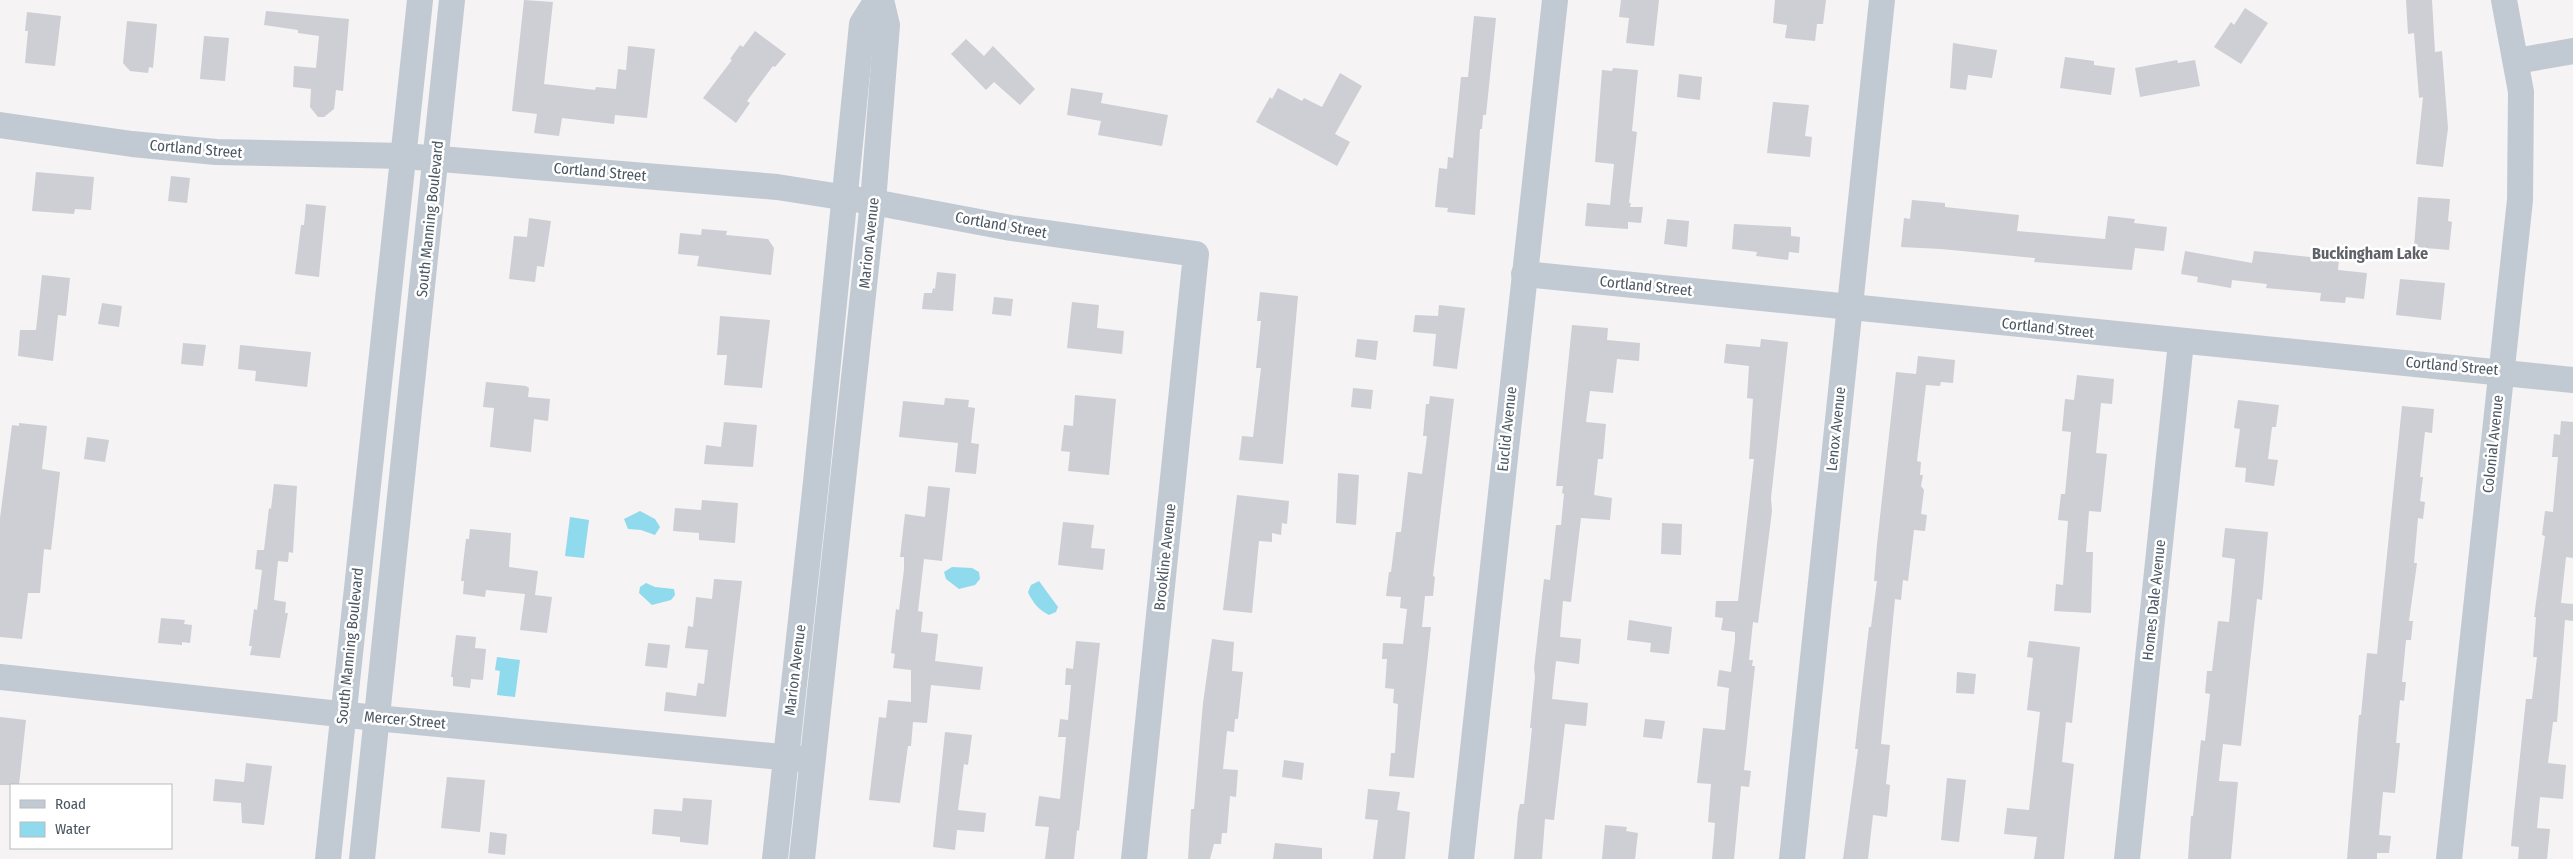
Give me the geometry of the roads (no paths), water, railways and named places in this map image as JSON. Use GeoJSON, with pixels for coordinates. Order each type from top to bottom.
{"type":"FeatureCollection","features":[{"type":"Feature","properties":{"kind":"street","name":"South Manning Boulevard"},"geometry":{"type":"LineString","coordinates":[[328,859],[420,0]]}},
{"type":"Feature","properties":{"kind":"street","name":"South Manning Boulevard"},"geometry":{"type":"LineString","coordinates":[[362,859],[452,0]]}},
{"type":"Feature","properties":{"kind":"street","name":"Marion Avenue"},"geometry":{"type":"LineString","coordinates":[[775,859],[846,198],[862,24],[879,0]]}},
{"type":"Feature","properties":{"kind":"street","name":"Marion Avenue"},"geometry":{"type":"LineString","coordinates":[[802,859],[811,760],[844,487],[873,202],[887,25],[879,0]]}},
{"type":"Feature","properties":{"kind":"street","name":"Euclid Avenue"},"geometry":{"type":"LineString","coordinates":[[1462,859],[1555,0]]}},
{"type":"Feature","properties":{"kind":"street","name":"Lenox Avenue"},"geometry":{"type":"LineString","coordinates":[[1792,859],[1848,307],[1882,0]]}},
{"type":"Feature","properties":{"kind":"street","name":"Colonial Avenue"},"geometry":{"type":"LineString","coordinates":[[2449,859],[2500,371],[2520,200],[2522,123],[2517,61],[2504,0]]}},
{"type":"Feature","properties":{"kind":"street"},"geometry":{"type":"LineString","coordinates":[[2517,61],[2573,51]]}},
{"type":"Feature","properties":{"kind":"street","name":"Cortland Street"},"geometry":{"type":"LineString","coordinates":[[0,125],[132,144],[216,152],[404,156],[777,187],[873,202],[1012,228],[1196,254]]}},
{"type":"Feature","properties":{"kind":"street","name":"Brookline Avenue"},"geometry":{"type":"LineString","coordinates":[[1134,859],[1196,254]]}},
{"type":"Feature","properties":{"kind":"street","name":"Cortland Street"},"geometry":{"type":"LineString","coordinates":[[1524,274],[2181,342],[2500,371],[2573,380]]}},
{"type":"Feature","properties":{"kind":"street","name":"Homes Dale Avenue"},"geometry":{"type":"LineString","coordinates":[[2127,859],[2181,342]]}},
{"type":"Feature","properties":{"kind":"street"},"geometry":{"type":"LineString","coordinates":[[373,434],[406,437]]}},
{"type":"Feature","properties":{"kind":"street"},"geometry":{"type":"LineString","coordinates":[[816,482],[844,487]]}},
{"type":"Feature","properties":{"kind":"street","name":"Mercer Street"},"geometry":{"type":"LineString","coordinates":[[0,677],[376,718],[811,760]]}},
{"type":"Feature","properties":{"kind":"water"},"geometry":{"type":"Polygon","coordinates":[[[640,511],[655,519],[660,527],[655,535],[641,530],[628,529],[624,519],[640,511]]]}},
{"type":"Feature","properties":{"kind":"water"},"geometry":{"type":"Polygon","coordinates":[[[570,517],[589,520],[584,558],[565,556],[570,517]]]}},
{"type":"Feature","properties":{"kind":"water"},"geometry":{"type":"Polygon","coordinates":[[[952,567],[972,568],[979,572],[980,579],[975,585],[959,589],[946,579],[944,572],[952,567]]]}},
{"type":"Feature","properties":{"kind":"water"},"geometry":{"type":"Polygon","coordinates":[[[1039,581],[1058,607],[1056,612],[1049,615],[1036,605],[1028,592],[1031,585],[1039,581]]]}},
{"type":"Feature","properties":{"kind":"water"},"geometry":{"type":"Polygon","coordinates":[[[646,583],[655,587],[674,589],[675,595],[671,600],[652,605],[639,593],[640,587],[646,583]]]}},
{"type":"Feature","properties":{"kind":"water"},"geometry":{"type":"Polygon","coordinates":[[[497,657],[520,660],[515,697],[497,695],[500,671],[495,670],[497,657]]]}},
{"type":"Feature","properties":{"kind":"district","name":"Buckingham Lake"},"geometry":{"type":"Point","coordinates":[2370,253]}}]}
